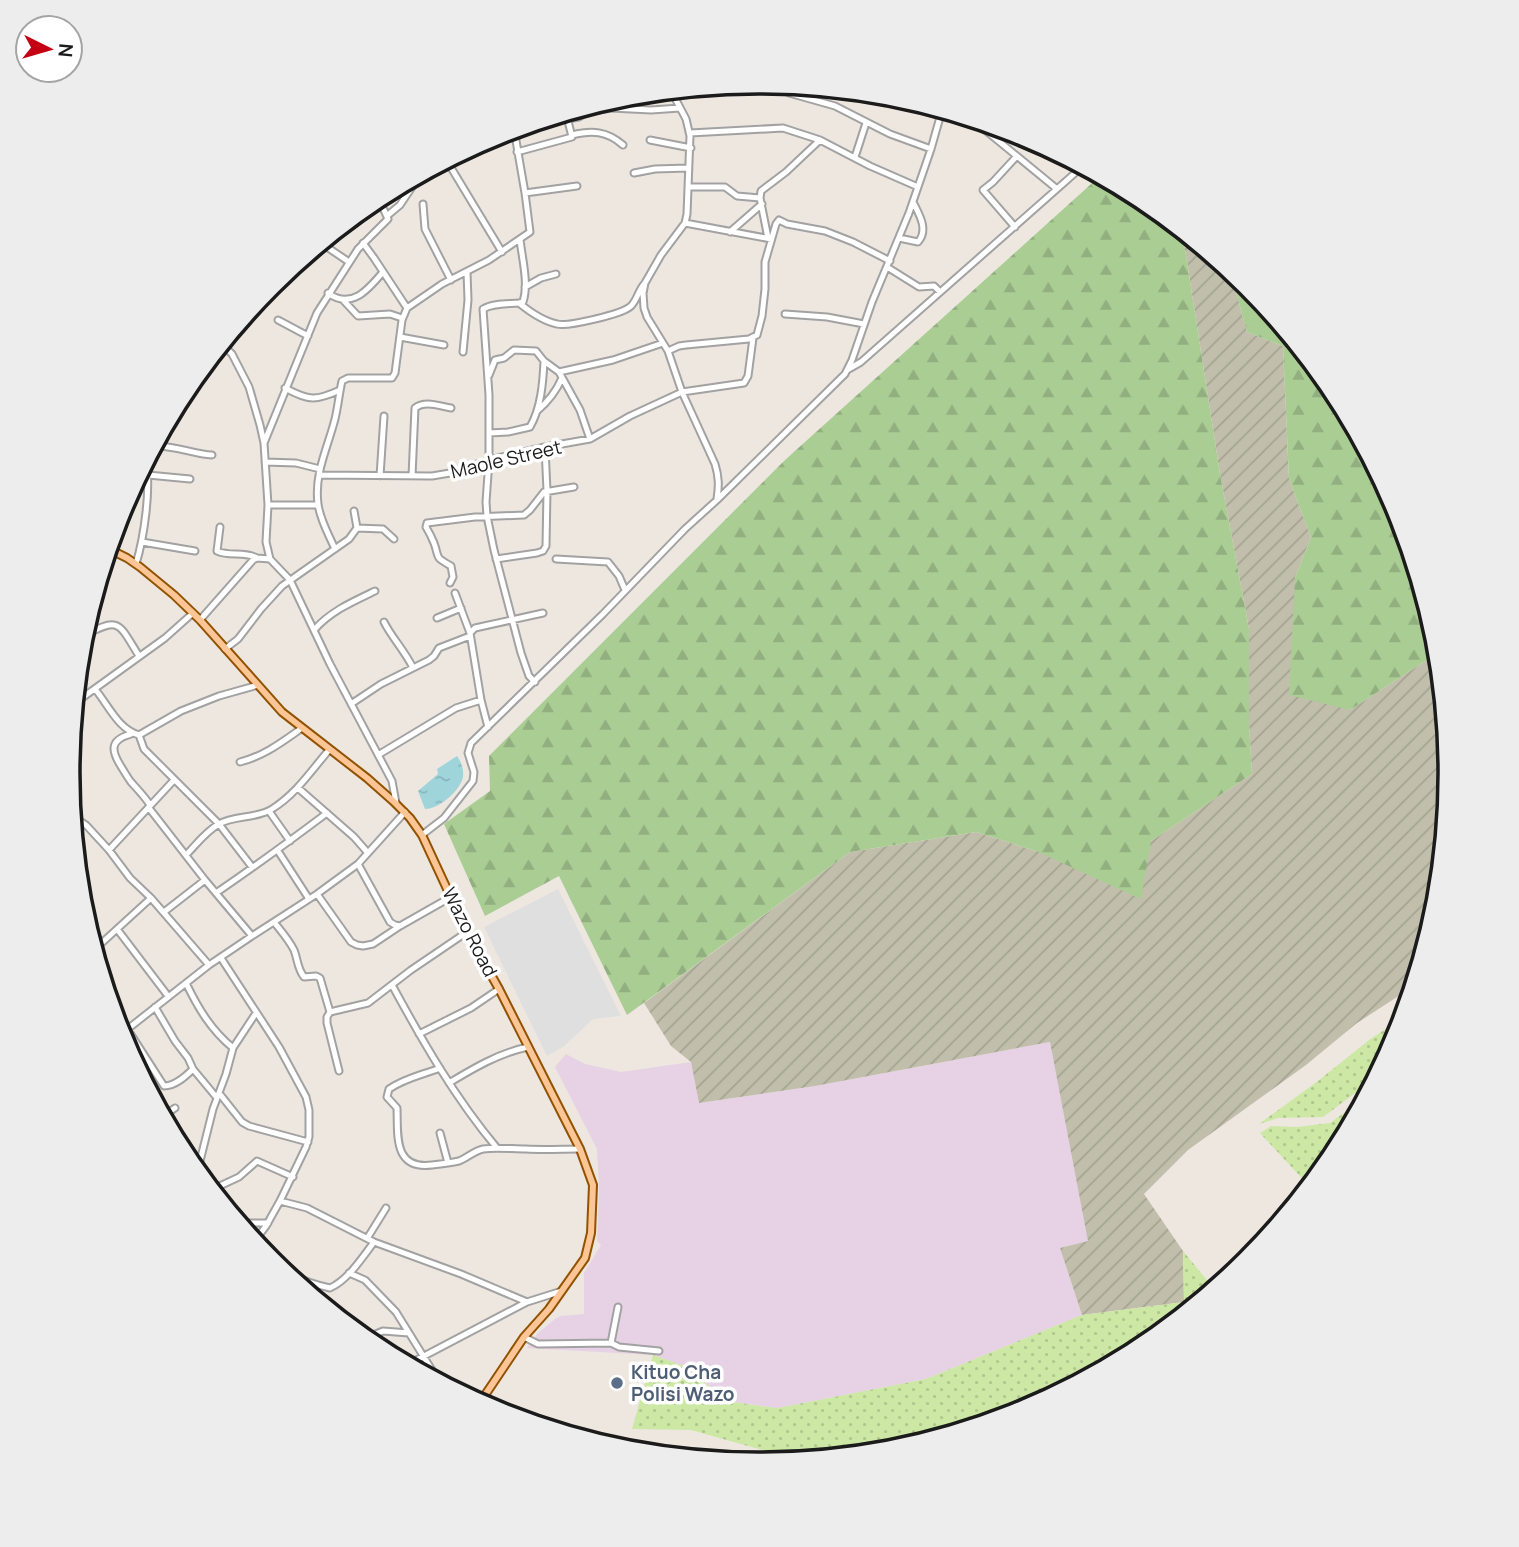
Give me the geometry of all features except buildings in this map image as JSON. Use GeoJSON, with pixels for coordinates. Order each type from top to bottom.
{"type":"FeatureCollection","features":[{"type":"Feature","properties":{"kind":"main road","name":"Wazo Road"},"geometry":{"type":"LineString","coordinates":[[117,554],[136,564],[193,613],[282,712],[367,778],[405,812],[422,835],[467,932],[580,1149],[593,1185],[592,1233],[585,1258],[524,1337],[486,1394]]}},
{"type":"Feature","properties":{"kind":"street"},"geometry":{"type":"LineString","coordinates":[[799,96],[835,106],[866,123],[931,149]]}},
{"type":"Feature","properties":{"kind":"street"},"geometry":{"type":"LineString","coordinates":[[519,303],[528,311],[558,325],[613,315],[627,309],[635,301],[661,255],[685,223],[687,214],[690,132],[677,99]]}},
{"type":"Feature","properties":{"kind":"street"},"geometry":{"type":"LineString","coordinates":[[624,109],[680,108]]}},
{"type":"Feature","properties":{"kind":"street"},"geometry":{"type":"LineString","coordinates":[[848,370],[913,202],[940,120]]}},
{"type":"Feature","properties":{"kind":"street"},"geometry":{"type":"LineString","coordinates":[[569,123],[572,135]]}},
{"type":"Feature","properties":{"kind":"street"},"geometry":{"type":"LineString","coordinates":[[855,157],[866,123]]}},
{"type":"Feature","properties":{"kind":"street"},"geometry":{"type":"LineString","coordinates":[[690,132],[783,128],[820,139],[870,166],[918,187]]}},
{"type":"Feature","properties":{"kind":"street"},"geometry":{"type":"LineString","coordinates":[[517,152],[588,131],[611,137],[623,145]]}},
{"type":"Feature","properties":{"kind":"street"},"geometry":{"type":"LineString","coordinates":[[993,137],[1057,189]]}},
{"type":"Feature","properties":{"kind":"street"},"geometry":{"type":"LineString","coordinates":[[770,239],[761,191],[786,172],[820,139]]}},
{"type":"Feature","properties":{"kind":"street"},"geometry":{"type":"LineString","coordinates":[[335,550],[318,505],[319,472],[336,417],[342,382],[348,378],[392,378],[402,318],[407,308],[502,252],[530,232],[515,140]]}},
{"type":"Feature","properties":{"kind":"street"},"geometry":{"type":"LineString","coordinates":[[650,140],[691,148]]}},
{"type":"Feature","properties":{"kind":"street"},"geometry":{"type":"LineString","coordinates":[[1015,227],[983,190],[1017,156]]}},
{"type":"Feature","properties":{"kind":"street"},"geometry":{"type":"LineString","coordinates":[[634,173],[688,168]]}},
{"type":"Feature","properties":{"kind":"street"},"geometry":{"type":"LineString","coordinates":[[452,169],[502,252]]}},
{"type":"Feature","properties":{"kind":"street"},"geometry":{"type":"LineString","coordinates":[[422,835],[444,818],[471,785],[474,777],[468,758],[471,743],[848,370],[861,362],[1075,173]]}},
{"type":"Feature","properties":{"kind":"street"},"geometry":{"type":"LineString","coordinates":[[525,193],[577,186]]}},
{"type":"Feature","properties":{"kind":"street"},"geometry":{"type":"LineString","coordinates":[[688,187],[725,187],[737,196],[761,201]]}},
{"type":"Feature","properties":{"kind":"street"},"geometry":{"type":"LineString","coordinates":[[264,443],[317,313],[328,293],[363,243],[386,223],[388,215],[400,205],[408,193]]}},
{"type":"Feature","properties":{"kind":"street"},"geometry":{"type":"LineString","coordinates":[[730,232],[761,201]]}},
{"type":"Feature","properties":{"kind":"street"},"geometry":{"type":"LineString","coordinates":[[899,238],[918,242],[922,237],[921,216],[913,202]]}},
{"type":"Feature","properties":{"kind":"street"},"geometry":{"type":"LineString","coordinates":[[423,204],[425,229],[451,280]]}},
{"type":"Feature","properties":{"kind":"street"},"geometry":{"type":"LineString","coordinates":[[382,209],[388,215]]}},
{"type":"Feature","properties":{"kind":"street"},"geometry":{"type":"LineString","coordinates":[[668,351],[679,346],[753,338],[758,332],[762,316],[765,262],[770,239],[777,221],[781,219],[787,224],[825,231],[853,242],[889,264],[919,287],[934,286],[940,292]]}},
{"type":"Feature","properties":{"kind":"street"},"geometry":{"type":"LineString","coordinates":[[685,223],[770,239]]}},
{"type":"Feature","properties":{"kind":"street"},"geometry":{"type":"LineString","coordinates":[[520,239],[525,287],[523,302],[483,309],[489,396],[486,502],[496,559],[512,620],[528,676],[535,682]]}},
{"type":"Feature","properties":{"kind":"street"},"geometry":{"type":"LineString","coordinates":[[363,243],[407,308]]}},
{"type":"Feature","properties":{"kind":"street"},"geometry":{"type":"LineString","coordinates":[[329,249],[349,262]]}},
{"type":"Feature","properties":{"kind":"street"},"geometry":{"type":"LineString","coordinates":[[344,301],[359,296],[383,272]]}},
{"type":"Feature","properties":{"kind":"street"},"geometry":{"type":"LineString","coordinates":[[463,352],[468,300],[467,272]]}},
{"type":"Feature","properties":{"kind":"street"},"geometry":{"type":"LineString","coordinates":[[525,287],[541,278],[556,274]]}},
{"type":"Feature","properties":{"kind":"street"},"geometry":{"type":"LineString","coordinates":[[645,283],[643,293],[647,317],[668,351],[682,393],[719,475],[717,500]]}},
{"type":"Feature","properties":{"kind":"street"},"geometry":{"type":"LineString","coordinates":[[328,293],[344,301],[358,316],[390,314],[402,318]]}},
{"type":"Feature","properties":{"kind":"street"},"geometry":{"type":"LineString","coordinates":[[785,314],[827,317],[864,324]]}},
{"type":"Feature","properties":{"kind":"street"},"geometry":{"type":"LineString","coordinates":[[278,320],[308,336]]}},
{"type":"Feature","properties":{"kind":"street"},"geometry":{"type":"LineString","coordinates":[[400,337],[444,345]]}},
{"type":"Feature","properties":{"kind":"street","name":"Maole Street"},"geometry":{"type":"LineString","coordinates":[[265,462],[296,463],[319,472],[432,476],[489,460],[590,439],[630,416],[682,393],[744,383],[748,376],[753,338]]}},
{"type":"Feature","properties":{"kind":"street"},"geometry":{"type":"LineString","coordinates":[[561,375],[663,343]]}},
{"type":"Feature","properties":{"kind":"street"},"geometry":{"type":"LineString","coordinates":[[487,379],[495,360],[508,356],[514,350],[536,351],[561,375],[580,410],[590,439]]}},
{"type":"Feature","properties":{"kind":"street"},"geometry":{"type":"LineString","coordinates":[[229,351],[249,387],[264,443],[268,505],[266,542],[270,559],[290,580],[391,781],[396,803]]}},
{"type":"Feature","properties":{"kind":"street"},"geometry":{"type":"LineString","coordinates":[[489,433],[530,427],[540,397],[544,361]]}},
{"type":"Feature","properties":{"kind":"street"},"geometry":{"type":"LineString","coordinates":[[537,411],[557,391],[561,375]]}},
{"type":"Feature","properties":{"kind":"street"},"geometry":{"type":"LineString","coordinates":[[285,388],[299,396],[314,398],[328,397],[340,390]]}},
{"type":"Feature","properties":{"kind":"street"},"geometry":{"type":"LineString","coordinates":[[412,476],[415,408],[425,404],[451,408]]}},
{"type":"Feature","properties":{"kind":"street"},"geometry":{"type":"LineString","coordinates":[[380,475],[384,416]]}},
{"type":"Feature","properties":{"kind":"street"},"geometry":{"type":"LineString","coordinates":[[165,446],[212,455]]}},
{"type":"Feature","properties":{"kind":"street"},"geometry":{"type":"LineString","coordinates":[[496,559],[543,551],[546,546],[545,447]]}},
{"type":"Feature","properties":{"kind":"street"},"geometry":{"type":"LineString","coordinates":[[150,475],[190,479]]}},
{"type":"Feature","properties":{"kind":"street"},"geometry":{"type":"LineString","coordinates":[[136,564],[142,542],[148,481]]}},
{"type":"Feature","properties":{"kind":"street"},"geometry":{"type":"LineString","coordinates":[[450,583],[453,579],[451,566],[436,555],[427,523],[524,515],[547,491],[574,487]]}},
{"type":"Feature","properties":{"kind":"street"},"geometry":{"type":"LineString","coordinates":[[268,505],[318,505]]}},
{"type":"Feature","properties":{"kind":"street"},"geometry":{"type":"LineString","coordinates":[[225,649],[238,639],[282,586],[349,539],[357,528],[354,511]]}},
{"type":"Feature","properties":{"kind":"street"},"geometry":{"type":"LineString","coordinates":[[220,527],[216,548],[218,552],[270,559]]}},
{"type":"Feature","properties":{"kind":"street"},"geometry":{"type":"LineString","coordinates":[[357,528],[383,529],[394,539]]}},
{"type":"Feature","properties":{"kind":"street"},"geometry":{"type":"LineString","coordinates":[[142,542],[195,551]]}},
{"type":"Feature","properties":{"kind":"street"},"geometry":{"type":"LineString","coordinates":[[200,620],[257,558]]}},
{"type":"Feature","properties":{"kind":"street"},"geometry":{"type":"LineString","coordinates":[[556,559],[608,562],[619,576],[625,590]]}},
{"type":"Feature","properties":{"kind":"street"},"geometry":{"type":"LineString","coordinates":[[619,576],[633,582]]}},
{"type":"Feature","properties":{"kind":"street"},"geometry":{"type":"LineString","coordinates":[[314,630],[326,618],[375,591]]}},
{"type":"Feature","properties":{"kind":"street"},"geometry":{"type":"LineString","coordinates":[[456,593],[470,634],[488,727]]}},
{"type":"Feature","properties":{"kind":"street"},"geometry":{"type":"LineString","coordinates":[[437,618],[461,608]]}},
{"type":"Feature","properties":{"kind":"street"},"geometry":{"type":"LineString","coordinates":[[85,696],[166,638],[193,613]]}},
{"type":"Feature","properties":{"kind":"street"},"geometry":{"type":"LineString","coordinates":[[351,704],[381,684],[434,656],[439,648],[470,634],[475,628],[543,613]]}},
{"type":"Feature","properties":{"kind":"street"},"geometry":{"type":"LineString","coordinates":[[384,622],[413,668]]}},
{"type":"Feature","properties":{"kind":"street"},"geometry":{"type":"LineString","coordinates":[[97,629],[108,624],[115,625],[122,630],[139,656]]}},
{"type":"Feature","properties":{"kind":"street"},"geometry":{"type":"LineString","coordinates":[[252,936],[205,880],[130,781],[113,751],[115,744],[125,736],[139,734],[181,711],[219,696],[258,685]]}},
{"type":"Feature","properties":{"kind":"street"},"geometry":{"type":"LineString","coordinates":[[95,689],[116,719],[131,734]]}},
{"type":"Feature","properties":{"kind":"street"},"geometry":{"type":"LineString","coordinates":[[378,755],[456,708],[481,700]]}},
{"type":"Feature","properties":{"kind":"street"},"geometry":{"type":"LineString","coordinates":[[240,762],[275,748],[302,728]]}},
{"type":"Feature","properties":{"kind":"street"},"geometry":{"type":"LineString","coordinates":[[139,734],[145,749],[219,824],[251,867]]}},
{"type":"Feature","properties":{"kind":"street"},"geometry":{"type":"LineString","coordinates":[[186,855],[219,824],[269,811],[298,788],[329,750]]}},
{"type":"Feature","properties":{"kind":"street"},"geometry":{"type":"LineString","coordinates":[[109,850],[174,780]]}},
{"type":"Feature","properties":{"kind":"street"},"geometry":{"type":"LineString","coordinates":[[298,788],[355,837],[368,853]]}},
{"type":"Feature","properties":{"kind":"street"},"geometry":{"type":"LineString","coordinates":[[269,811],[290,841]]}},
{"type":"Feature","properties":{"kind":"street"},"geometry":{"type":"LineString","coordinates":[[130,1027],[209,965],[358,864],[405,812]]}},
{"type":"Feature","properties":{"kind":"street"},"geometry":{"type":"LineString","coordinates":[[216,893],[278,851],[327,813]]}},
{"type":"Feature","properties":{"kind":"street"},"geometry":{"type":"LineString","coordinates":[[82,823],[209,965]]}},
{"type":"Feature","properties":{"kind":"street"},"geometry":{"type":"LineString","coordinates":[[278,851],[309,899]]}},
{"type":"Feature","properties":{"kind":"street"},"geometry":{"type":"LineString","coordinates":[[358,864],[390,922],[400,926]]}},
{"type":"Feature","properties":{"kind":"street"},"geometry":{"type":"LineString","coordinates":[[164,912],[205,880]]}},
{"type":"Feature","properties":{"kind":"street"},"geometry":{"type":"LineString","coordinates":[[317,894],[347,936],[357,945],[363,946],[373,944],[451,897]]}},
{"type":"Feature","properties":{"kind":"street"},"geometry":{"type":"LineString","coordinates":[[102,942],[151,898]]}},
{"type":"Feature","properties":{"kind":"street"},"geometry":{"type":"LineString","coordinates":[[274,922],[292,948],[302,974],[320,978],[330,1012],[327,1023],[338,1071]]}},
{"type":"Feature","properties":{"kind":"street"},"geometry":{"type":"LineString","coordinates":[[117,929],[168,996]]}},
{"type":"Feature","properties":{"kind":"street"},"geometry":{"type":"LineString","coordinates":[[330,1012],[368,1003],[467,932]]}},
{"type":"Feature","properties":{"kind":"street"},"geometry":{"type":"LineString","coordinates":[[221,958],[279,1047],[306,1097],[310,1124],[307,1142],[293,1177],[260,1233]]}},
{"type":"Feature","properties":{"kind":"street"},"geometry":{"type":"LineString","coordinates":[[186,983],[202,1014],[219,1037],[233,1048]]}},
{"type":"Feature","properties":{"kind":"street"},"geometry":{"type":"LineString","coordinates":[[392,985],[449,1083],[475,1121],[498,1148]]}},
{"type":"Feature","properties":{"kind":"street"},"geometry":{"type":"LineString","coordinates":[[419,1034],[471,1008],[499,989]]}},
{"type":"Feature","properties":{"kind":"street"},"geometry":{"type":"LineString","coordinates":[[155,1007],[193,1069],[242,1122],[307,1142]]}},
{"type":"Feature","properties":{"kind":"street"},"geometry":{"type":"LineString","coordinates":[[201,1159],[233,1048],[256,1013]]}},
{"type":"Feature","properties":{"kind":"street"},"geometry":{"type":"LineString","coordinates":[[135,1039],[164,1086],[179,1081],[193,1069]]}},
{"type":"Feature","properties":{"kind":"street"},"geometry":{"type":"LineString","coordinates":[[449,1083],[478,1065],[528,1047]]}},
{"type":"Feature","properties":{"kind":"street"},"geometry":{"type":"LineString","coordinates":[[440,1068],[412,1077],[389,1089],[387,1097],[397,1108],[399,1146],[408,1161],[419,1166],[448,1163],[480,1150],[498,1148],[580,1149]]}},
{"type":"Feature","properties":{"kind":"street"},"geometry":{"type":"LineString","coordinates":[[170,1111],[175,1108]]}},
{"type":"Feature","properties":{"kind":"street"},"geometry":{"type":"LineString","coordinates":[[440,1133],[448,1163]]}},
{"type":"Feature","properties":{"kind":"street"},"geometry":{"type":"LineString","coordinates":[[220,1186],[239,1177],[257,1161],[293,1177]]}},
{"type":"Feature","properties":{"kind":"street"},"geometry":{"type":"LineString","coordinates":[[281,1201],[307,1208],[374,1242],[527,1302]]}},
{"type":"Feature","properties":{"kind":"street"},"geometry":{"type":"LineString","coordinates":[[368,1237],[386,1208]]}},
{"type":"Feature","properties":{"kind":"street"},"geometry":{"type":"LineString","coordinates":[[251,1223],[268,1223]]}},
{"type":"Feature","properties":{"kind":"street"},"geometry":{"type":"LineString","coordinates":[[310,1282],[327,1288],[333,1287],[349,1273],[374,1242]]}},
{"type":"Feature","properties":{"kind":"street"},"geometry":{"type":"LineString","coordinates":[[349,1273],[365,1280],[376,1289],[396,1312],[429,1367]]}},
{"type":"Feature","properties":{"kind":"street"},"geometry":{"type":"LineString","coordinates":[[417,1360],[527,1302],[562,1291]]}},
{"type":"Feature","properties":{"kind":"street"},"geometry":{"type":"LineString","coordinates":[[611,1343],[618,1307]]}},
{"type":"Feature","properties":{"kind":"street"},"geometry":{"type":"LineString","coordinates":[[376,1334],[383,1331],[408,1333]]}},
{"type":"Feature","properties":{"kind":"street"},"geometry":{"type":"LineString","coordinates":[[524,1337],[538,1345],[611,1343],[619,1347],[659,1351]]}},
{"type":"Feature","properties":{"kind":"shaded area"},"geometry":{"type":"Polygon","coordinates":[[[1184,244],[1235,289],[1247,332],[1283,346],[1289,479],[1311,537],[1295,578],[1350,710],[1428,659],[1437,729],[1437,818],[1433,862],[1415,949],[1401,994],[1357,1023],[1306,1065],[1188,1150],[1144,1194],[1183,1251],[1184,1302],[1082,1315],[1060,1248],[1088,1241],[1050,1042],[815,1086],[699,1103],[691,1062],[671,1046],[644,1003],[850,852],[976,832],[1036,851],[1151,841],[1252,774],[1249,629],[1220,474],[1184,244]]]}},
{"type":"Feature","properties":{"kind":"shaded area"},"geometry":{"type":"Polygon","coordinates":[[[558,889],[621,1016],[593,1019],[563,1047],[547,1056],[484,927],[558,889]]]}},
{"type":"Feature","properties":{"kind":"shaded area"},"geometry":{"type":"Polygon","coordinates":[[[1050,1042],[1089,1241],[1060,1248],[1082,1315],[926,1379],[778,1408],[727,1401],[684,1366],[653,1355],[527,1348],[538,1333],[555,1319],[584,1314],[584,1273],[601,1245],[597,1241],[597,1149],[555,1067],[566,1054],[585,1064],[621,1072],[691,1062],[699,1103],[815,1086],[1050,1042]]]}},
{"type":"Feature","properties":{"kind":"green space"},"geometry":{"type":"Polygon","coordinates":[[[1093,182],[1137,209],[1184,244],[1220,474],[1249,629],[1252,774],[1151,841],[1141,899],[1036,851],[976,832],[850,852],[627,1015],[559,876],[485,916],[444,824],[490,791],[489,756],[785,460],[1093,182]]]}},
{"type":"Feature","properties":{"kind":"green space"},"geometry":{"type":"Polygon","coordinates":[[[1235,289],[1298,360],[1348,434],[1387,514],[1415,598],[1428,659],[1350,710],[1289,695],[1295,578],[1311,537],[1289,479],[1283,346],[1247,332],[1235,289]]]}},
{"type":"Feature","properties":{"kind":"green space"},"geometry":{"type":"Polygon","coordinates":[[[1389,1026],[1360,1089],[1323,1117],[1278,1118],[1259,1124],[1318,1081],[1389,1026]]]}},
{"type":"Feature","properties":{"kind":"green space"},"geometry":{"type":"Polygon","coordinates":[[[1351,1108],[1303,1180],[1260,1133],[1271,1126],[1297,1127],[1330,1123],[1351,1108]]]}},
{"type":"Feature","properties":{"kind":"green space"},"geometry":{"type":"Polygon","coordinates":[[[1183,1251],[1209,1282],[1173,1312],[1137,1338],[1099,1362],[1019,1401],[935,1429],[892,1439],[848,1447],[769,1452],[691,1430],[632,1429],[653,1355],[684,1366],[727,1401],[778,1408],[926,1379],[1082,1315],[1184,1302],[1183,1251]]]}},
{"type":"Feature","properties":{"kind":"water"},"geometry":{"type":"Polygon","coordinates":[[[457,756],[463,774],[458,788],[442,803],[425,809],[418,791],[438,774],[437,769],[457,756]]]}},
{"type":"Feature","properties":{"kind":"place","name":"Kituo Cha Polisi Wazo"},"geometry":{"type":"Point","coordinates":[617,1383]}}]}
